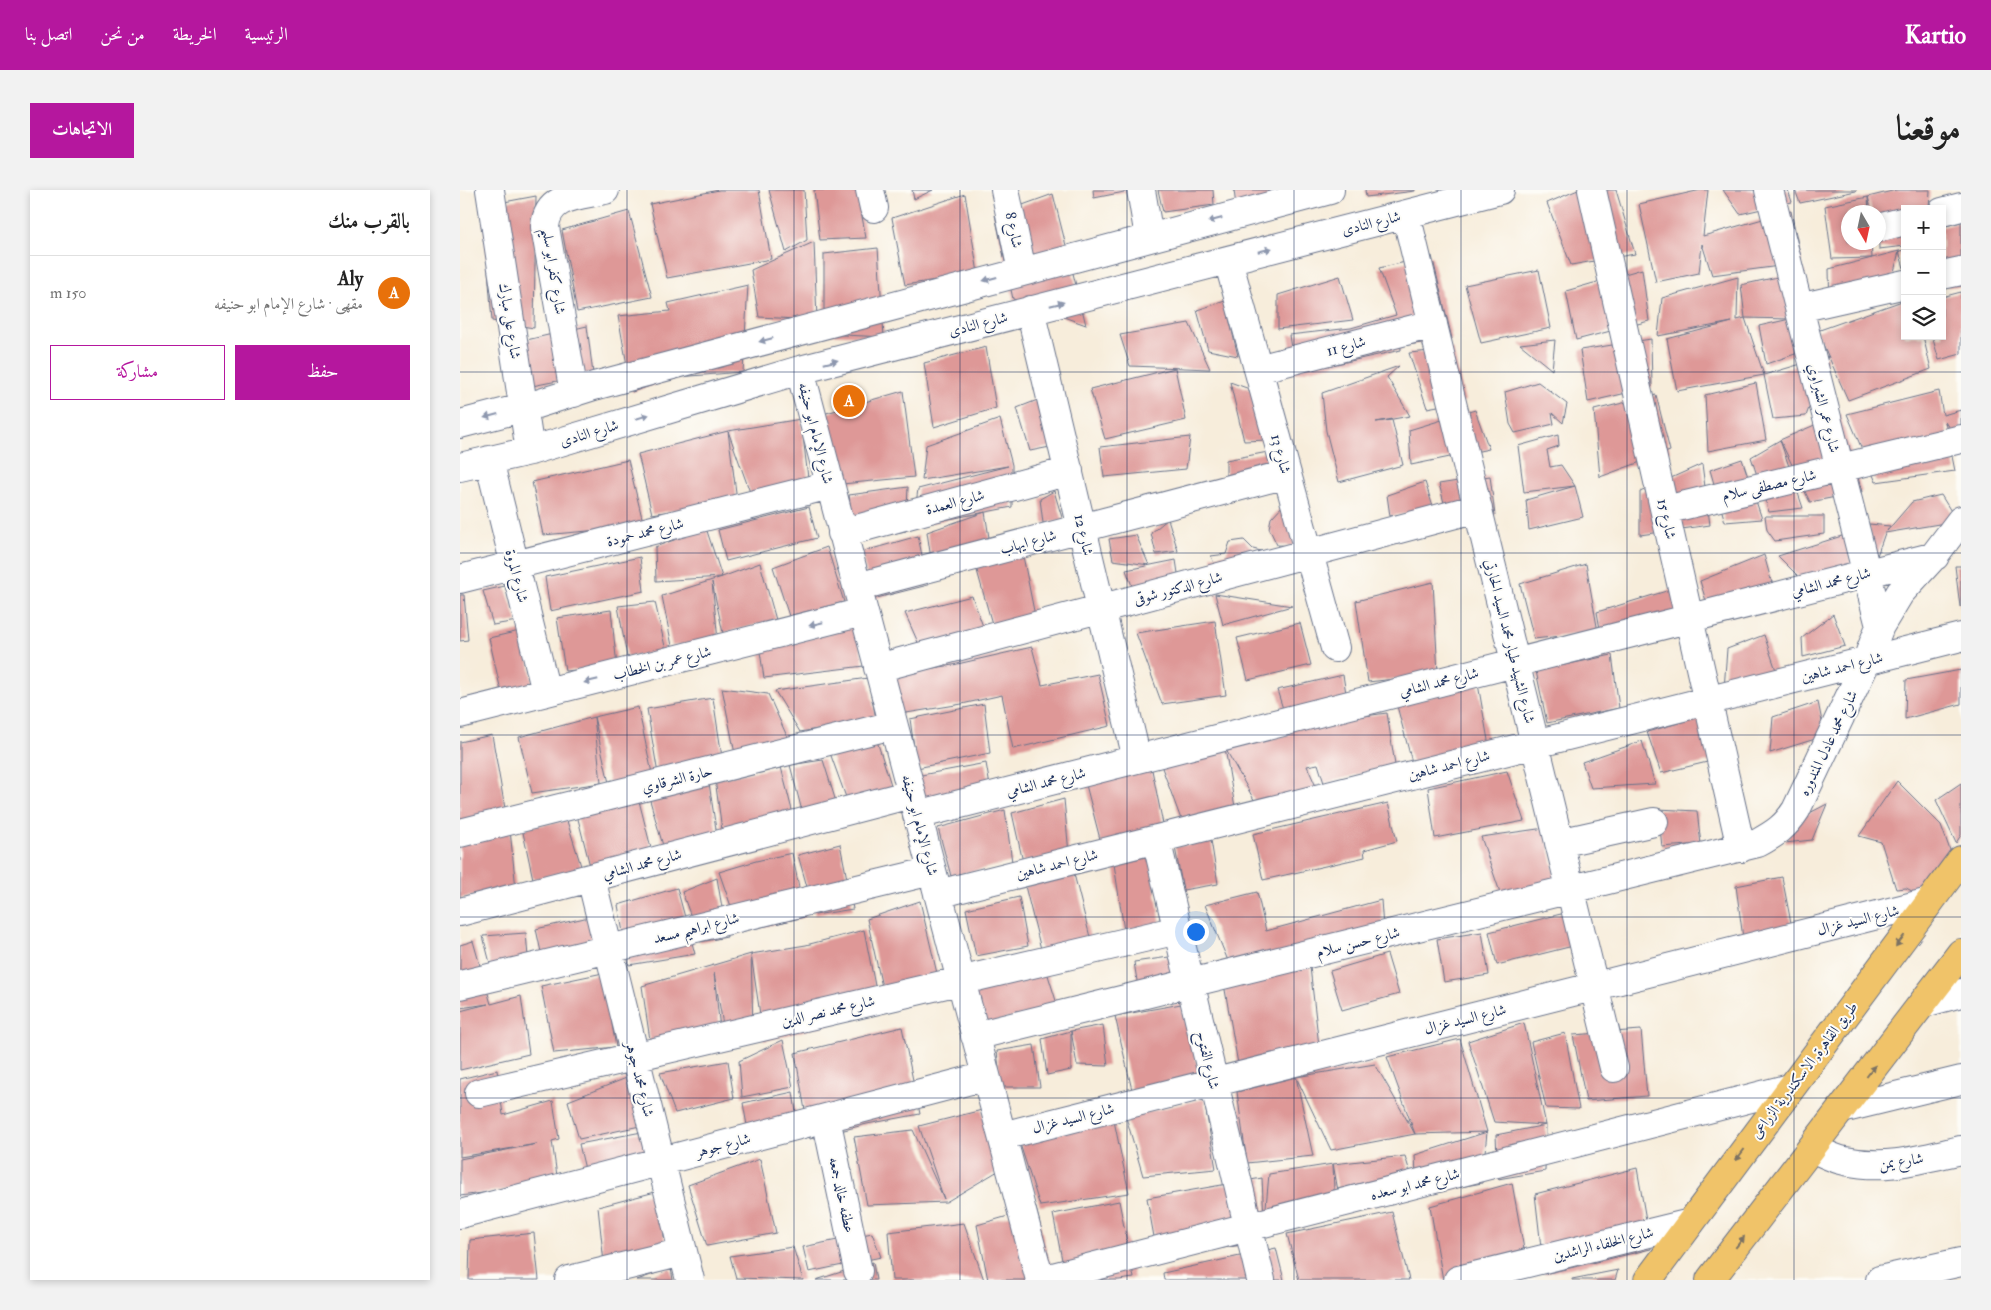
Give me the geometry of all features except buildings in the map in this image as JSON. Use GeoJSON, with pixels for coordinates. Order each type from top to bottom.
{"type":"FeatureCollection","features":[{"type":"Feature","properties":{"kind":"highway","name":"طريق القاهرة, الاسكندرية الزراعى"},"geometry":{"type":"LineString","coordinates":[[1648,1280],[1961,860]]}},
{"type":"Feature","properties":{"kind":"highway"},"geometry":{"type":"LineString","coordinates":[[1710,1280],[1961,953]]}},
{"type":"Feature","properties":{"kind":"street","name":"شارع على مبارك"},"geometry":{"type":"LineString","coordinates":[[490,190],[530,451]]}},
{"type":"Feature","properties":{"kind":"street","name":"شارع كفر ابو سليم"},"geometry":{"type":"LineString","coordinates":[[574,393],[545,227],[546,216],[550,208],[558,201],[605,190]]}},
{"type":"Feature","properties":{"kind":"street","name":"شارع 8"},"geometry":{"type":"LineString","coordinates":[[1005,190],[1022,271]]}},
{"type":"Feature","properties":{"kind":"street"},"geometry":{"type":"LineString","coordinates":[[1141,190],[1149,237]]}},
{"type":"Feature","properties":{"kind":"street"},"geometry":{"type":"LineString","coordinates":[[460,424],[523,408],[594,386],[1330,190]]}},
{"type":"Feature","properties":{"kind":"street","name":"شارع النادى"},"geometry":{"type":"LineString","coordinates":[[460,467],[530,451],[800,370],[1228,260],[1416,204],[1500,190]]}},
{"type":"Feature","properties":{"kind":"street","name":"شارع 15"},"geometry":{"type":"LineString","coordinates":[[1592,190],[1742,848]]}},
{"type":"Feature","properties":{"kind":"street","name":"شارع عمر الشبراوي"},"geometry":{"type":"LineString","coordinates":[[1769,190],[1880,626]]}},
{"type":"Feature","properties":{"kind":"street","name":"شارع الشهيد طيار محمد السيد الحارتي"},"geometry":{"type":"LineString","coordinates":[[1416,204],[1433,324],[1614,1068]]}},
{"type":"Feature","properties":{"kind":"street"},"geometry":{"type":"LineString","coordinates":[[1946,211],[1961,207]]}},
{"type":"Feature","properties":{"kind":"street"},"geometry":{"type":"LineString","coordinates":[[1886,226],[1901,222]]}},
{"type":"Feature","properties":{"kind":"street","name":"شارع 13"},"geometry":{"type":"LineString","coordinates":[[1228,260],[1335,648]]}},
{"type":"Feature","properties":{"kind":"street"},"geometry":{"type":"LineString","coordinates":[[1946,274],[1961,271]]}},
{"type":"Feature","properties":{"kind":"street"},"geometry":{"type":"LineString","coordinates":[[1799,308],[1901,285]]}},
{"type":"Feature","properties":{"kind":"street","name":"شارع 12"},"geometry":{"type":"LineString","coordinates":[[1030,310],[1137,759]]}},
{"type":"Feature","properties":{"kind":"street","name":"شارع 11"},"geometry":{"type":"LineString","coordinates":[[1258,369],[1433,324]]}},
{"type":"Feature","properties":{"kind":"street","name":"شارع الإمام ابو حنيفه"},"geometry":{"type":"LineString","coordinates":[[800,370],[1040,1280]]}},
{"type":"Feature","properties":{"kind":"street","name":"شارع مصطفى سلام"},"geometry":{"type":"LineString","coordinates":[[1665,510],[1961,439]]}},
{"type":"Feature","properties":{"kind":"street","name":"شارع المروة"},"geometry":{"type":"LineString","coordinates":[[489,460],[546,692]]}},
{"type":"Feature","properties":{"kind":"street","name":"شارع العمدة"},"geometry":{"type":"LineString","coordinates":[[842,532],[1068,471]]}},
{"type":"Feature","properties":{"kind":"street","name":"شارع ايهاب"},"geometry":{"type":"LineString","coordinates":[[860,600],[1082,528],[1287,474]]}},
{"type":"Feature","properties":{"kind":"street","name":"شارع محمد حمودة"},"geometry":{"type":"LineString","coordinates":[[460,579],[830,485]]}},
{"type":"Feature","properties":{"kind":"street","name":"شارع الدكتور شوقى"},"geometry":{"type":"LineString","coordinates":[[878,668],[1478,508]]}},
{"type":"Feature","properties":{"kind":"street","name":"شارع محمد عادل المندوره"},"geometry":{"type":"LineString","coordinates":[[1742,848],[1758,843],[1773,835],[1787,824],[1796,810],[1868,660],[1880,626],[1900,593],[1933,557],[1961,520]]}},
{"type":"Feature","properties":{"kind":"street","name":"شارع محمد الشامي"},"geometry":{"type":"LineString","coordinates":[[460,912],[591,878],[914,804],[1137,759],[1961,550]]}},
{"type":"Feature","properties":{"kind":"street","name":"شارع عمر بن الخطاب"},"geometry":{"type":"LineString","coordinates":[[460,714],[546,692],[860,600]]}},
{"type":"Feature","properties":{"kind":"street","name":"شارع احمد شاهين"},"geometry":{"type":"LineString","coordinates":[[935,883],[1156,839],[1961,637]]}},
{"type":"Feature","properties":{"kind":"street","name":"حارة الشرقاوي"},"geometry":{"type":"LineString","coordinates":[[460,833],[893,725]]}},
{"type":"Feature","properties":{"kind":"street"},"geometry":{"type":"LineString","coordinates":[[1559,843],[1654,822]]}},
{"type":"Feature","properties":{"kind":"street","name":"شارع الفتوح"},"geometry":{"type":"LineString","coordinates":[[1156,839],[1261,1280]]}},
{"type":"Feature","properties":{"kind":"street","name":"شارع حسن سلام"},"geometry":{"type":"LineString","coordinates":[[975,1036],[1742,848]]}},
{"type":"Feature","properties":{"kind":"street","name":"شارع محمد جوهر"},"geometry":{"type":"LineString","coordinates":[[591,878],[690,1280]]}},
{"type":"Feature","properties":{"kind":"street","name":"شارع ابراهيم مسعد"},"geometry":{"type":"LineString","coordinates":[[460,985],[609,949],[935,883]]}},
{"type":"Feature","properties":{"kind":"street","name":"شارع السيد غزال"},"geometry":{"type":"LineString","coordinates":[[1002,1136],[1929,902]]}},
{"type":"Feature","properties":{"kind":"street","name":"شارع محمد نصر الدين"},"geometry":{"type":"LineString","coordinates":[[479,1093],[1178,930]]}},
{"type":"Feature","properties":{"kind":"street"},"geometry":{"type":"LineString","coordinates":[[1924,1003],[1961,993]]}},
{"type":"Feature","properties":{"kind":"street","name":"شارع جوهر"},"geometry":{"type":"LineString","coordinates":[[460,1214],[986,1076]]}},
{"type":"Feature","properties":{"kind":"street"},"geometry":{"type":"LineString","coordinates":[[1842,1109],[1961,1080]]}},
{"type":"Feature","properties":{"kind":"street","name":"شارع محمد ابو سعده"},"geometry":{"type":"LineString","coordinates":[[1040,1280],[1790,1088]]}},
{"type":"Feature","properties":{"kind":"street","name":"عطفه خالد جمعه"},"geometry":{"type":"LineString","coordinates":[[826,1118],[858,1271]]}},
{"type":"Feature","properties":{"kind":"street","name":"شارع يمن"},"geometry":{"type":"LineString","coordinates":[[1812,1148],[1843,1161],[1876,1166],[1909,1162],[1961,1150]]}},
{"type":"Feature","properties":{"kind":"street","name":"شارع الخلفاء الراشدين"},"geometry":{"type":"LineString","coordinates":[[1458,1280],[1690,1223]]}},
{"type":"Feature","properties":{"kind":"street"},"geometry":{"type":"LineString","coordinates":[[569,1280],[683,1252]]}},
{"type":"Feature","properties":{"kind":"street"},"geometry":{"type":"LineString","coordinates":[[1880,1280],[1961,1262]]}},
{"type":"Feature","properties":{"kind":"place","name":"Aly"},"geometry":{"type":"Point","coordinates":[849,401]}}]}
